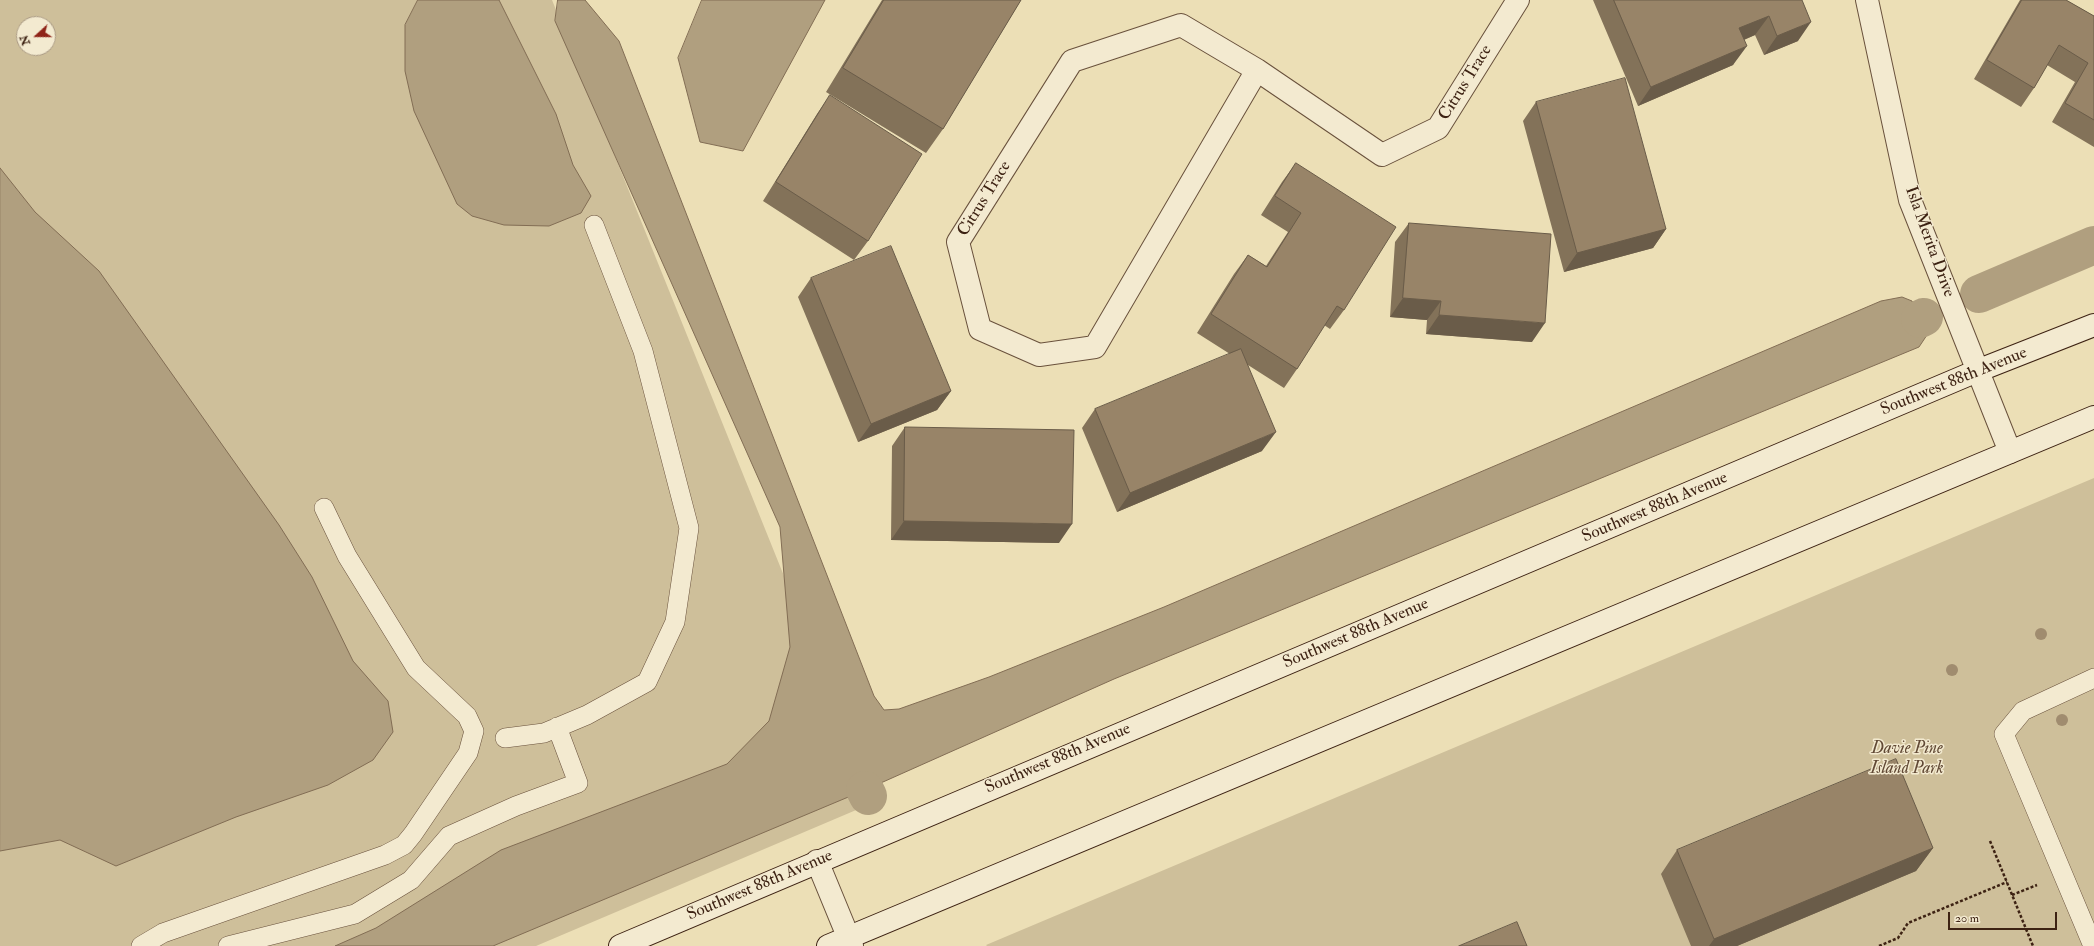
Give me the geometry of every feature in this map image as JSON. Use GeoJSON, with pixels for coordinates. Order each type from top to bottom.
{"type":"FeatureCollection","features":[{"type":"Feature","properties":{"kind":"main road","name":"Citrus Trace"},"geometry":{"type":"LineString","coordinates":[[1257,70],[1095,347],[1039,355],[980,329],[958,242],[1072,61],[1181,25],[1257,70],[1382,156],[1438,128],[1518,0]]}},
{"type":"Feature","properties":{"kind":"main road","name":"Isla Merita Drive"},"geometry":{"type":"LineString","coordinates":[[1867,0],[1910,200],[2010,452]]}},
{"type":"Feature","properties":{"kind":"main road","name":"Southwest 88th Avenue"},"geometry":{"type":"LineString","coordinates":[[620,946],[1977,371],[2094,325]]}},
{"type":"Feature","properties":{"kind":"main road"},"geometry":{"type":"LineString","coordinates":[[828,946],[850,942],[2094,417]]}},
{"type":"Feature","properties":{"kind":"main road"},"geometry":{"type":"LineString","coordinates":[[817,862],[850,942]]}},
{"type":"Feature","properties":{"kind":"lane"},"geometry":{"type":"LineString","coordinates":[[505,738],[544,733],[587,715],[647,682],[675,622],[689,528],[643,351],[594,225]]}},
{"type":"Feature","properties":{"kind":"lane"},"geometry":{"type":"LineString","coordinates":[[141,946],[163,933],[385,855],[404,845],[468,753],[474,730],[467,716],[416,668],[347,556],[324,508]]}},
{"type":"Feature","properties":{"kind":"lane"},"geometry":{"type":"LineString","coordinates":[[2092,683],[2024,711],[2004,734],[2093,946]]}},
{"type":"Feature","properties":{"kind":"lane"},"geometry":{"type":"LineString","coordinates":[[228,946],[355,914],[411,880],[449,836],[516,806],[578,783],[558,727]]}},
{"type":"Feature","properties":{"kind":"path"},"geometry":{"type":"LineString","coordinates":[[1990,842],[2033,946]]}},
{"type":"Feature","properties":{"kind":"path"},"geometry":{"type":"LineString","coordinates":[[1879,946],[1898,938],[1908,923],[2007,882]]}},
{"type":"Feature","properties":{"kind":"path"},"geometry":{"type":"LineString","coordinates":[[2012,896],[2043,882]]}},
{"type":"Feature","properties":{"kind":"green space"},"geometry":{"type":"Polygon","coordinates":[[[0,0],[552,0],[875,802],[536,946],[0,946],[0,0]]]}},
{"type":"Feature","properties":{"kind":"green space","name":"Davie Pine Island Park"},"geometry":{"type":"Polygon","coordinates":[[[2094,478],[2094,946],[986,945],[2094,478]]]}},
{"type":"Feature","properties":{"kind":"shaded area"},"geometry":{"type":"Polygon","coordinates":[[[418,0],[499,0],[556,114],[573,165],[591,196],[581,213],[549,226],[504,225],[472,216],[457,204],[414,111],[405,71],[405,25],[418,0]]]}},
{"type":"Feature","properties":{"kind":"shaded area"},"geometry":{"type":"Polygon","coordinates":[[[558,0],[585,0],[619,41],[874,696],[884,710],[899,709],[989,677],[1164,607],[1881,301],[1902,297],[1912,301],[1927,335],[1919,347],[1114,679],[865,790],[493,946],[335,946],[376,928],[501,850],[727,764],[769,721],[790,647],[780,527],[555,21],[558,0]]]}},
{"type":"Feature","properties":{"kind":"shaded area"},"geometry":{"type":"Polygon","coordinates":[[[702,0],[825,0],[743,151],[700,142],[678,58],[702,0]]]}},
{"type":"Feature","properties":{"kind":"shaded area"},"geometry":{"type":"Polygon","coordinates":[[[0,168],[35,212],[99,271],[279,525],[312,577],[353,661],[388,701],[393,732],[373,760],[328,785],[236,817],[116,866],[60,840],[0,851],[0,168]]]}},
{"type":"Feature","properties":{"kind":"building"},"geometry":{"type":"Polygon","coordinates":[[[884,0],[1021,0],[943,129],[843,68],[884,0]]]}},
{"type":"Feature","properties":{"kind":"building"},"geometry":{"type":"Polygon","coordinates":[[[1614,0],[1802,0],[1811,22],[1777,36],[1769,16],[1739,28],[1747,46],[1651,87],[1614,0]]]}},
{"type":"Feature","properties":{"kind":"building"},"geometry":{"type":"Polygon","coordinates":[[[2022,0],[2066,0],[2094,16],[2094,120],[2065,103],[2088,63],[2059,45],[2034,88],[1987,60],[2022,0]]]}},
{"type":"Feature","properties":{"kind":"building"},"geometry":{"type":"Polygon","coordinates":[[[1625,78],[1666,229],[1577,253],[1536,102],[1625,78]]]}},
{"type":"Feature","properties":{"kind":"building"},"geometry":{"type":"Polygon","coordinates":[[[830,95],[922,154],[868,241],[776,182],[830,95]]]}},
{"type":"Feature","properties":{"kind":"building"},"geometry":{"type":"Polygon","coordinates":[[[1296,163],[1396,227],[1344,310],[1337,306],[1297,369],[1211,314],[1248,255],[1267,267],[1301,213],[1275,196],[1296,163]]]}},
{"type":"Feature","properties":{"kind":"building"},"geometry":{"type":"Polygon","coordinates":[[[1409,223],[1551,234],[1545,323],[1439,315],[1441,301],[1403,298],[1409,223]]]}},
{"type":"Feature","properties":{"kind":"building"},"geometry":{"type":"Polygon","coordinates":[[[891,246],[951,391],[871,424],[811,278],[891,246]]]}},
{"type":"Feature","properties":{"kind":"building"},"geometry":{"type":"Polygon","coordinates":[[[1241,349],[1276,432],[1130,493],[1095,409],[1241,349]]]}},
{"type":"Feature","properties":{"kind":"building"},"geometry":{"type":"Polygon","coordinates":[[[905,427],[1074,430],[1072,524],[904,521],[905,427]]]}},
{"type":"Feature","properties":{"kind":"building"},"geometry":{"type":"Polygon","coordinates":[[[1896,759],[1933,848],[1714,939],[1677,850],[1896,759]]]}},
{"type":"Feature","properties":{"kind":"building"},"geometry":{"type":"Polygon","coordinates":[[[1517,922],[1527,946],[1459,946],[1517,922]]]}},
{"type":"Feature","properties":{"kind":"waterway"},"geometry":{"type":"LineString","coordinates":[[1979,294],[2094,245]]}},
{"type":"Feature","properties":{"kind":"waterway"},"geometry":{"type":"LineString","coordinates":[[1920,319],[1924,317]]}},
{"type":"Feature","properties":{"kind":"waterway"},"geometry":{"type":"LineString","coordinates":[[865,790],[868,796]]}}]}
